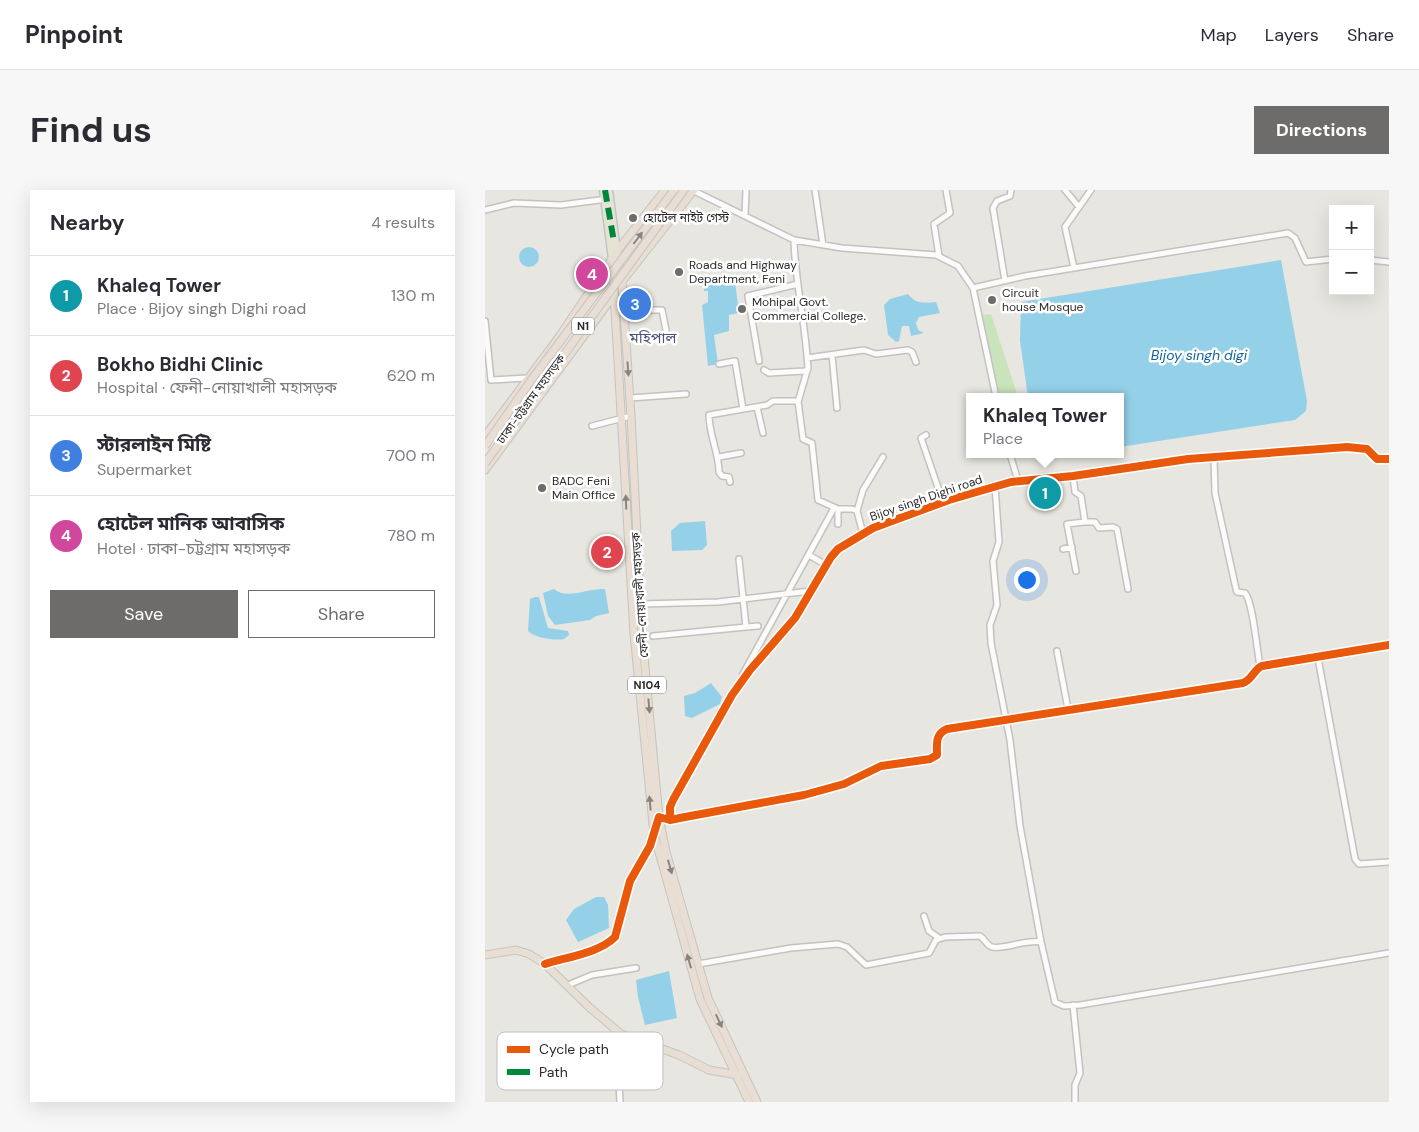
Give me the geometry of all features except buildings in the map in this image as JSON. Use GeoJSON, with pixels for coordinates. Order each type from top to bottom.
{"type":"FeatureCollection","features":[{"type":"Feature","properties":{"kind":"highway"},"geometry":{"type":"LineString","coordinates":[[485,436],[617,251],[665,190]]}},
{"type":"Feature","properties":{"kind":"highway","name":"ঢাকা-চট্টগ্রাম মহাসড়ক"},"geometry":{"type":"LineString","coordinates":[[485,446],[532,379],[674,190]]}},
{"type":"Feature","properties":{"kind":"highway","name":"ঢাকা-চট্টগ্রাম মহাসড়ক"},"geometry":{"type":"LineString","coordinates":[[485,463],[683,190]]}},
{"type":"Feature","properties":{"kind":"highway"},"geometry":{"type":"LineString","coordinates":[[485,470],[621,282],[694,191]]}},
{"type":"Feature","properties":{"kind":"highway","name":"ফেনী-নোয়াখালী মহাসড়ক"},"geometry":{"type":"LineString","coordinates":[[617,251],[629,398],[627,416],[634,634],[654,834],[700,999],[749,1102]]}},
{"type":"Feature","properties":{"kind":"highway","name":"ফেনী-নোয়াখালী মহাসড়ক"},"geometry":{"type":"LineString","coordinates":[[612,259],[627,416],[640,604],[659,817],[666,852],[708,998],[757,1102]]}},
{"type":"Feature","properties":{"kind":"highway"},"geometry":{"type":"LineString","coordinates":[[485,955],[517,950],[545,964],[619,1032]]}},
{"type":"Feature","properties":{"kind":"highway"},"geometry":{"type":"LineString","coordinates":[[663,1049],[709,1070],[735,1074],[746,1078]]}},
{"type":"Feature","properties":{"kind":"main road","name":"N104"},"geometry":{"type":"LineString","coordinates":[[603,190],[607,199],[617,251]]}},
{"type":"Feature","properties":{"kind":"main road","name":"N104"},"geometry":{"type":"LineString","coordinates":[[609,190],[607,199],[612,259]]}},
{"type":"Feature","properties":{"kind":"street"},"geometry":{"type":"LineString","coordinates":[[745,215],[746,190]]}},
{"type":"Feature","properties":{"kind":"street"},"geometry":{"type":"LineString","coordinates":[[815,190],[823,245]]}},
{"type":"Feature","properties":{"kind":"street"},"geometry":{"type":"LineString","coordinates":[[939,256],[934,224],[950,213],[946,190]]}},
{"type":"Feature","properties":{"kind":"street"},"geometry":{"type":"LineString","coordinates":[[1005,280],[993,208],[997,201],[1010,196],[1011,190]]}},
{"type":"Feature","properties":{"kind":"street"},"geometry":{"type":"LineString","coordinates":[[1065,190],[1079,208]]}},
{"type":"Feature","properties":{"kind":"street"},"geometry":{"type":"LineString","coordinates":[[1075,268],[1065,227],[1091,190]]}},
{"type":"Feature","properties":{"kind":"street"},"geometry":{"type":"LineString","coordinates":[[694,191],[794,240],[823,245],[939,256],[958,266],[973,288],[994,393]]}},
{"type":"Feature","properties":{"kind":"street"},"geometry":{"type":"LineString","coordinates":[[485,210],[514,203],[561,205],[607,199]]}},
{"type":"Feature","properties":{"kind":"street"},"geometry":{"type":"LineString","coordinates":[[973,288],[1005,280],[1288,233],[1295,238],[1306,262],[1329,259]]}},
{"type":"Feature","properties":{"kind":"street"},"geometry":{"type":"LineString","coordinates":[[794,240],[807,358],[807,371],[798,402],[803,440],[812,443],[818,500],[836,508],[853,509],[857,512]]}},
{"type":"Feature","properties":{"kind":"street"},"geometry":{"type":"LineString","coordinates":[[1374,260],[1389,262]]}},
{"type":"Feature","properties":{"kind":"street"},"geometry":{"type":"LineString","coordinates":[[759,361],[748,296],[798,284]]}},
{"type":"Feature","properties":{"kind":"street"},"geometry":{"type":"LineString","coordinates":[[623,307],[641,310],[662,310],[667,330]]}},
{"type":"Feature","properties":{"kind":"street"},"geometry":{"type":"LineString","coordinates":[[485,321],[491,380],[528,378]]}},
{"type":"Feature","properties":{"kind":"street"},"geometry":{"type":"LineString","coordinates":[[807,358],[864,350],[876,354],[908,350],[912,352],[916,362]]}},
{"type":"Feature","properties":{"kind":"street"},"geometry":{"type":"LineString","coordinates":[[832,355],[837,408]]}},
{"type":"Feature","properties":{"kind":"street"},"geometry":{"type":"LineString","coordinates":[[719,364],[735,361],[743,409]]}},
{"type":"Feature","properties":{"kind":"street"},"geometry":{"type":"LineString","coordinates":[[764,370],[769,373],[807,371]]}},
{"type":"Feature","properties":{"kind":"street"},"geometry":{"type":"LineString","coordinates":[[629,398],[686,394]]}},
{"type":"Feature","properties":{"kind":"street"},"geometry":{"type":"LineString","coordinates":[[730,482],[727,475],[722,476],[719,472],[719,457],[713,443],[709,415],[773,401],[791,399],[798,402]]}},
{"type":"Feature","properties":{"kind":"street"},"geometry":{"type":"LineString","coordinates":[[757,406],[763,433]]}},
{"type":"Feature","properties":{"kind":"street"},"geometry":{"type":"LineString","coordinates":[[592,426],[627,416]]}},
{"type":"Feature","properties":{"kind":"street"},"geometry":{"type":"LineString","coordinates":[[925,435],[921,438],[943,502]]}},
{"type":"Feature","properties":{"kind":"street","name":"Bijoy singh Dighi road"},"geometry":{"type":"LineString","coordinates":[[670,820],[670,807],[673,800],[732,695],[750,670],[795,618],[826,565],[838,549],[873,528],[943,502],[1018,481],[1073,476],[1214,457],[1347,447],[1367,449],[1381,460],[1389,458]]}},
{"type":"Feature","properties":{"kind":"street"},"geometry":{"type":"LineString","coordinates":[[719,457],[741,453]]}},
{"type":"Feature","properties":{"kind":"street"},"geometry":{"type":"LineString","coordinates":[[863,534],[857,512],[863,490],[883,457]]}},
{"type":"Feature","properties":{"kind":"street"},"geometry":{"type":"LineString","coordinates":[[545,964],[599,947],[609,943],[615,937],[630,881],[650,846],[659,817],[670,820],[804,795],[843,784],[881,766],[930,759],[937,755],[937,738],[941,732],[1005,719],[1243,683],[1252,678],[1260,666],[1253,628],[1253,612],[1248,595],[1237,592],[1236,589],[1215,493],[1214,457]]}},
{"type":"Feature","properties":{"kind":"street"},"geometry":{"type":"LineString","coordinates":[[1011,458],[1018,481]]}},
{"type":"Feature","properties":{"kind":"street"},"geometry":{"type":"LineString","coordinates":[[1073,476],[1075,492],[1081,496],[1085,522]]}},
{"type":"Feature","properties":{"kind":"street"},"geometry":{"type":"LineString","coordinates":[[995,486],[999,542],[993,561],[997,605],[990,625],[1010,740],[1020,826],[1041,942],[1055,1002],[1059,1006],[1073,1006],[1389,953]]}},
{"type":"Feature","properties":{"kind":"street"},"geometry":{"type":"LineString","coordinates":[[836,508],[838,524]]}},
{"type":"Feature","properties":{"kind":"street"},"geometry":{"type":"LineString","coordinates":[[738,681],[836,508]]}},
{"type":"Feature","properties":{"kind":"street"},"geometry":{"type":"LineString","coordinates":[[1076,571],[1067,524],[1095,522],[1099,528],[1113,526],[1117,529],[1128,589]]}},
{"type":"Feature","properties":{"kind":"street"},"geometry":{"type":"LineString","coordinates":[[1063,549],[1071,548]]}},
{"type":"Feature","properties":{"kind":"street"},"geometry":{"type":"LineString","coordinates":[[809,555],[826,565]]}},
{"type":"Feature","properties":{"kind":"street"},"geometry":{"type":"LineString","coordinates":[[739,560],[746,627]]}},
{"type":"Feature","properties":{"kind":"street"},"geometry":{"type":"LineString","coordinates":[[640,604],[719,602],[810,591]]}},
{"type":"Feature","properties":{"kind":"street"},"geometry":{"type":"LineString","coordinates":[[653,636],[758,626]]}},
{"type":"Feature","properties":{"kind":"street"},"geometry":{"type":"LineString","coordinates":[[1260,666],[1389,645]]}},
{"type":"Feature","properties":{"kind":"street"},"geometry":{"type":"LineString","coordinates":[[1057,651],[1068,709]]}},
{"type":"Feature","properties":{"kind":"street"},"geometry":{"type":"LineString","coordinates":[[1317,658],[1355,858],[1359,864],[1389,862]]}},
{"type":"Feature","properties":{"kind":"street"},"geometry":{"type":"LineString","coordinates":[[925,916],[929,931],[939,938],[980,936],[988,945],[996,948],[1016,943],[1041,942]]}},
{"type":"Feature","properties":{"kind":"street"},"geometry":{"type":"LineString","coordinates":[[698,964],[791,948],[838,944],[851,950],[863,964],[870,965],[929,954],[939,938]]}},
{"type":"Feature","properties":{"kind":"street"},"geometry":{"type":"LineString","coordinates":[[568,985],[592,975],[636,968]]}},
{"type":"Feature","properties":{"kind":"street"},"geometry":{"type":"LineString","coordinates":[[1073,1006],[1080,1073],[1075,1085],[1075,1102]]}},
{"type":"Feature","properties":{"kind":"green space"},"geometry":{"type":"Polygon","coordinates":[[[991,314],[1017,393],[997,393],[982,315],[991,314]]]}},
{"type":"Feature","properties":{"kind":"water"},"geometry":{"type":"Polygon","coordinates":[[[525,247],[533,247],[539,253],[539,261],[533,267],[525,267],[519,261],[519,253],[525,247]]]}},
{"type":"Feature","properties":{"kind":"water","name":"Bijoy singh digi"},"geometry":{"type":"Polygon","coordinates":[[[1281,260],[1307,401],[1306,411],[1295,420],[1124,446],[1124,393],[1027,393],[1020,341],[1021,302],[1281,260]]]}},
{"type":"Feature","properties":{"kind":"water"},"geometry":{"type":"Polygon","coordinates":[[[735,282],[739,313],[729,315],[729,331],[714,335],[718,364],[708,366],[702,305],[708,302],[708,291],[704,291],[704,284],[735,282]]]}},
{"type":"Feature","properties":{"kind":"water"},"geometry":{"type":"Polygon","coordinates":[[[908,294],[914,300],[924,303],[936,302],[940,313],[919,317],[916,323],[918,330],[924,333],[911,336],[909,326],[902,326],[899,341],[896,342],[888,335],[884,305],[890,299],[908,294]]]}},
{"type":"Feature","properties":{"kind":"water"},"geometry":{"type":"Polygon","coordinates":[[[705,521],[707,545],[702,550],[672,551],[671,531],[680,523],[705,521]]]}},
{"type":"Feature","properties":{"kind":"water"},"geometry":{"type":"Polygon","coordinates":[[[554,589],[565,594],[571,594],[605,589],[609,613],[596,616],[590,620],[555,625],[548,616],[543,593],[554,589]]]}},
{"type":"Feature","properties":{"kind":"water"},"geometry":{"type":"Polygon","coordinates":[[[539,597],[548,628],[568,631],[569,635],[564,639],[545,638],[528,631],[530,599],[539,597]]]}},
{"type":"Feature","properties":{"kind":"water"},"geometry":{"type":"Polygon","coordinates":[[[711,683],[722,697],[720,704],[692,718],[685,716],[684,696],[695,693],[711,683]]]}},
{"type":"Feature","properties":{"kind":"water"},"geometry":{"type":"Polygon","coordinates":[[[596,897],[604,897],[608,905],[609,928],[578,942],[566,920],[574,909],[596,897]]]}},
{"type":"Feature","properties":{"kind":"water"},"geometry":{"type":"Polygon","coordinates":[[[669,971],[677,1018],[645,1025],[636,980],[669,971]]]}},
{"type":"Feature","properties":{"kind":"marked path"},"geometry":{"type":"LineString","coordinates":[[605,190],[614,242]]}},
{"type":"Feature","properties":{"kind":"cycle path"},"geometry":{"type":"LineString","coordinates":[[670,820],[670,807],[673,800],[732,695],[750,670],[795,618],[831,557],[838,549],[873,528],[949,500],[1011,482],[1073,476],[1188,459],[1347,447],[1367,449],[1377,459],[1389,459]]}},
{"type":"Feature","properties":{"kind":"cycle path"},"geometry":{"type":"LineString","coordinates":[[545,964],[592,951],[615,937],[630,881],[650,846],[659,817],[670,820],[804,795],[844,784],[881,766],[930,759],[937,755],[937,743],[940,734],[947,729],[1243,683],[1262,666],[1389,645]]}},
{"type":"Feature","properties":{"kind":"place","name":"হোটেল নাইট গেস্ট"},"geometry":{"type":"Point","coordinates":[633,218]}},
{"type":"Feature","properties":{"kind":"place","name":"Roads and Highway Department, Feni"},"geometry":{"type":"Point","coordinates":[679,272]}},
{"type":"Feature","properties":{"kind":"place","name":"হোটেল মানিক আবাসিক"},"geometry":{"type":"Point","coordinates":[592,274]}},
{"type":"Feature","properties":{"kind":"place","name":"Circuit house Mosque"},"geometry":{"type":"Point","coordinates":[992,300]}},
{"type":"Feature","properties":{"kind":"place","name":"স্টারলাইন মিষ্টি"},"geometry":{"type":"Point","coordinates":[635,304]}},
{"type":"Feature","properties":{"kind":"place","name":"Mohipal Govt. Commercial College."},"geometry":{"type":"Point","coordinates":[742,309]}},
{"type":"Feature","properties":{"kind":"place","name":"BADC Feni Main Office"},"geometry":{"type":"Point","coordinates":[542,488]}},
{"type":"Feature","properties":{"kind":"place","name":"Khaleq Tower"},"geometry":{"type":"Point","coordinates":[1045,493]}},
{"type":"Feature","properties":{"kind":"place","name":"Bokho Bidhi Clinic"},"geometry":{"type":"Point","coordinates":[607,552]}},
{"type":"Feature","properties":{"kind":"district","name":"মহিপাল"},"geometry":{"type":"Point","coordinates":[653,338]}}]}
